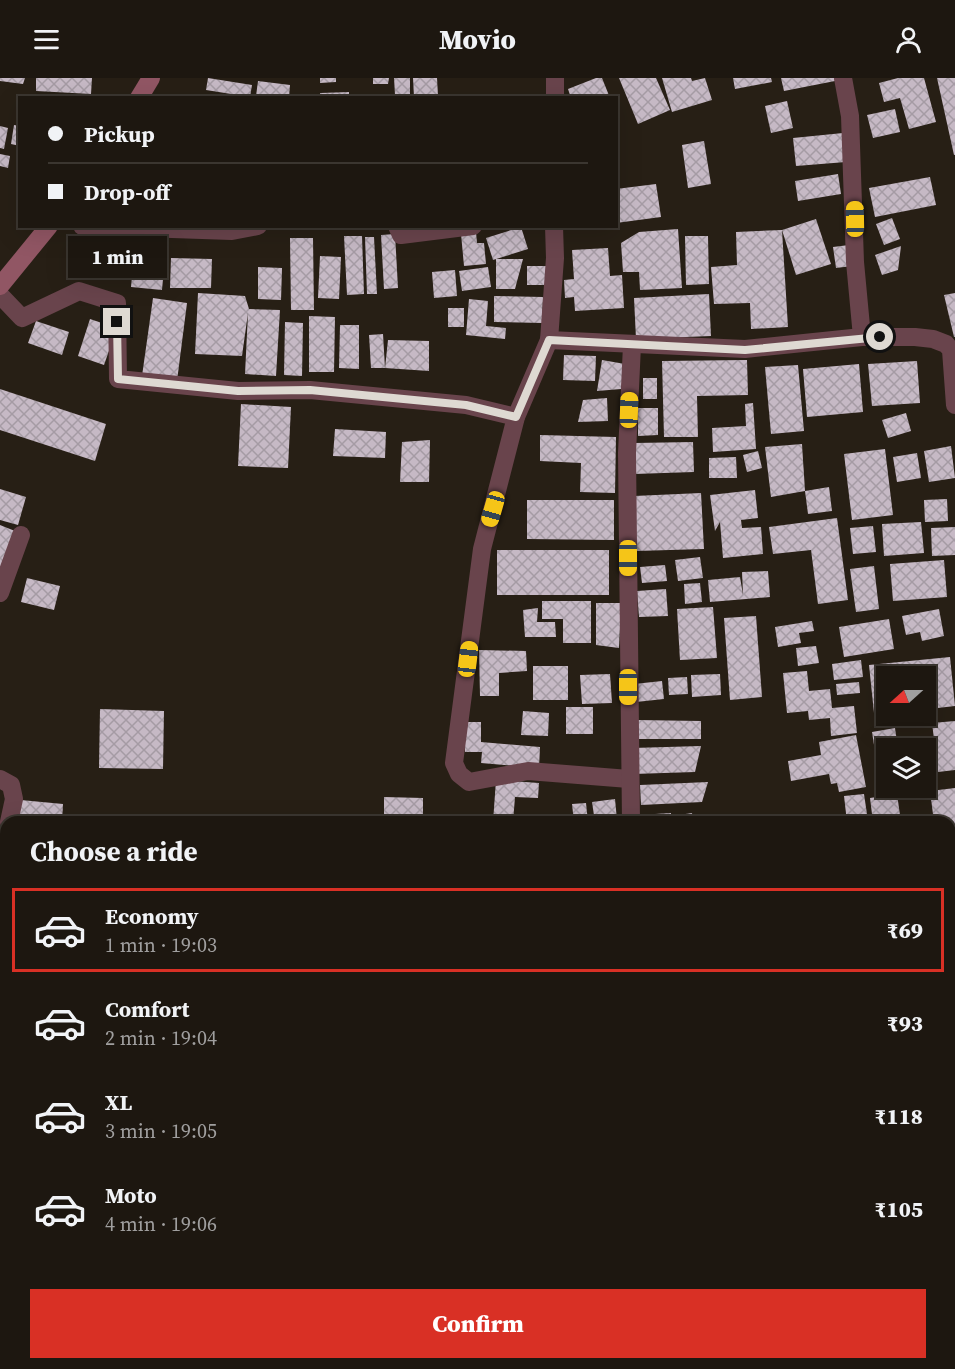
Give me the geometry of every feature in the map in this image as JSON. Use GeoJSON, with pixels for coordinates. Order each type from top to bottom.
{"type":"FeatureCollection","features":[{"type":"Feature","properties":{"kind":"main road"},"geometry":{"type":"LineString","coordinates":[[140,96],[151,78]]}},
{"type":"Feature","properties":{"kind":"main road"},"geometry":{"type":"LineString","coordinates":[[0,286],[47,228]]}},
{"type":"Feature","properties":{"kind":"street"},"geometry":{"type":"LineString","coordinates":[[555,78],[555,96]]}},
{"type":"Feature","properties":{"kind":"street"},"geometry":{"type":"LineString","coordinates":[[843,78],[850,116],[855,262],[862,337]]}},
{"type":"Feature","properties":{"kind":"street"},"geometry":{"type":"LineString","coordinates":[[142,228],[232,231],[248,228]]}},
{"type":"Feature","properties":{"kind":"street"},"geometry":{"type":"LineString","coordinates":[[398,228],[401,235],[457,228]]}},
{"type":"Feature","properties":{"kind":"street"},"geometry":{"type":"LineString","coordinates":[[554,228],[555,258],[549,340],[516,417],[482,549],[454,763],[459,774],[469,782],[528,771],[628,779]]}},
{"type":"Feature","properties":{"kind":"street"},"geometry":{"type":"LineString","coordinates":[[0,295],[22,318],[79,291],[117,303],[118,379],[238,391],[310,390],[466,405],[516,417]]}},
{"type":"Feature","properties":{"kind":"street"},"geometry":{"type":"LineString","coordinates":[[549,340],[745,350],[862,337],[915,337],[946,344],[951,350],[955,405]]}},
{"type":"Feature","properties":{"kind":"street"},"geometry":{"type":"LineString","coordinates":[[631,816],[628,779],[627,453],[632,345]]}},
{"type":"Feature","properties":{"kind":"street"},"geometry":{"type":"LineString","coordinates":[[0,593],[21,535]]}},
{"type":"Feature","properties":{"kind":"street"},"geometry":{"type":"LineString","coordinates":[[0,779],[11,785],[14,799],[10,816]]}},
{"type":"Feature","properties":{"kind":"building"},"geometry":{"type":"Polygon","coordinates":[[[0,78],[25,78],[23,84],[0,81],[0,78]]]}},
{"type":"Feature","properties":{"kind":"building"},"geometry":{"type":"Polygon","coordinates":[[[36,78],[92,78],[91,94],[36,91],[36,78]]]}},
{"type":"Feature","properties":{"kind":"building"},"geometry":{"type":"Polygon","coordinates":[[[208,78],[252,85],[250,96],[206,90],[208,78]]]}},
{"type":"Feature","properties":{"kind":"building"},"geometry":{"type":"Polygon","coordinates":[[[320,78],[336,78],[336,82],[320,83],[320,78]]]}},
{"type":"Feature","properties":{"kind":"building"},"geometry":{"type":"Polygon","coordinates":[[[373,78],[389,78],[388,84],[373,84],[373,78]]]}},
{"type":"Feature","properties":{"kind":"building"},"geometry":{"type":"Polygon","coordinates":[[[394,78],[410,78],[410,95],[395,95],[394,78]]]}},
{"type":"Feature","properties":{"kind":"building"},"geometry":{"type":"Polygon","coordinates":[[[413,78],[437,78],[438,96],[414,96],[413,78]]]}},
{"type":"Feature","properties":{"kind":"building"},"geometry":{"type":"Polygon","coordinates":[[[596,78],[602,78],[609,96],[570,96],[568,89],[596,78]]]}},
{"type":"Feature","properties":{"kind":"building"},"geometry":{"type":"Polygon","coordinates":[[[619,78],[656,78],[670,110],[638,124],[619,78]]]}},
{"type":"Feature","properties":{"kind":"building"},"geometry":{"type":"Polygon","coordinates":[[[662,78],[691,78],[692,81],[705,78],[712,100],[672,112],[662,78]]]}},
{"type":"Feature","properties":{"kind":"building"},"geometry":{"type":"Polygon","coordinates":[[[733,78],[771,78],[772,82],[735,89],[733,78]]]}},
{"type":"Feature","properties":{"kind":"building"},"geometry":{"type":"Polygon","coordinates":[[[781,78],[834,78],[835,81],[784,91],[781,78]]]}},
{"type":"Feature","properties":{"kind":"building"},"geometry":{"type":"Polygon","coordinates":[[[898,78],[924,78],[936,122],[909,129],[900,98],[884,102],[879,83],[898,78]]]}},
{"type":"Feature","properties":{"kind":"building"},"geometry":{"type":"Polygon","coordinates":[[[937,78],[955,78],[955,155],[954,155],[937,78]]]}},
{"type":"Feature","properties":{"kind":"building"},"geometry":{"type":"Polygon","coordinates":[[[258,81],[290,85],[289,96],[256,96],[258,81]]]}},
{"type":"Feature","properties":{"kind":"building"},"geometry":{"type":"Polygon","coordinates":[[[349,92],[349,96],[320,96],[320,93],[349,92]]]}},
{"type":"Feature","properties":{"kind":"building"},"geometry":{"type":"Polygon","coordinates":[[[787,101],[793,128],[771,133],[765,106],[787,101]]]}},
{"type":"Feature","properties":{"kind":"building"},"geometry":{"type":"Polygon","coordinates":[[[895,109],[900,132],[873,138],[867,115],[895,109]]]}},
{"type":"Feature","properties":{"kind":"building"},"geometry":{"type":"Polygon","coordinates":[[[14,125],[18,126],[18,146],[11,144],[14,125]]]}},
{"type":"Feature","properties":{"kind":"building"},"geometry":{"type":"Polygon","coordinates":[[[0,126],[8,128],[4,149],[0,148],[0,126]]]}},
{"type":"Feature","properties":{"kind":"building"},"geometry":{"type":"Polygon","coordinates":[[[843,133],[846,162],[796,166],[793,138],[843,133]]]}},
{"type":"Feature","properties":{"kind":"building"},"geometry":{"type":"Polygon","coordinates":[[[704,141],[711,184],[688,188],[682,145],[704,141]]]}},
{"type":"Feature","properties":{"kind":"building"},"geometry":{"type":"Polygon","coordinates":[[[0,154],[10,156],[8,168],[0,166],[0,154]]]}},
{"type":"Feature","properties":{"kind":"building"},"geometry":{"type":"Polygon","coordinates":[[[838,174],[841,194],[798,201],[795,181],[838,174]]]}},
{"type":"Feature","properties":{"kind":"building"},"geometry":{"type":"Polygon","coordinates":[[[930,177],[936,205],[875,217],[869,188],[930,177]]]}},
{"type":"Feature","properties":{"kind":"building"},"geometry":{"type":"Polygon","coordinates":[[[656,184],[661,217],[618,223],[618,189],[656,184]]]}},
{"type":"Feature","properties":{"kind":"building"},"geometry":{"type":"Polygon","coordinates":[[[892,218],[900,239],[884,245],[876,224],[892,218]]]}},
{"type":"Feature","properties":{"kind":"building"},"geometry":{"type":"Polygon","coordinates":[[[816,219],[831,264],[796,275],[782,230],[816,219]]]}},
{"type":"Feature","properties":{"kind":"building"},"geometry":{"type":"Polygon","coordinates":[[[521,228],[528,249],[493,260],[486,238],[521,228]]]}},
{"type":"Feature","properties":{"kind":"building"},"geometry":{"type":"Polygon","coordinates":[[[678,229],[682,288],[640,290],[639,272],[623,272],[621,243],[639,232],[678,229]]]}},
{"type":"Feature","properties":{"kind":"building"},"geometry":{"type":"Polygon","coordinates":[[[782,230],[788,327],[751,329],[750,303],[714,304],[711,267],[737,265],[736,232],[782,230]]]}},
{"type":"Feature","properties":{"kind":"building"},"geometry":{"type":"Polygon","coordinates":[[[476,232],[477,243],[484,243],[486,264],[464,266],[461,234],[476,232]]]}},
{"type":"Feature","properties":{"kind":"building"},"geometry":{"type":"Polygon","coordinates":[[[395,234],[398,288],[384,289],[381,235],[395,234]]]}},
{"type":"Feature","properties":{"kind":"building"},"geometry":{"type":"Polygon","coordinates":[[[344,236],[362,236],[364,294],[347,295],[344,236]]]}},
{"type":"Feature","properties":{"kind":"building"},"geometry":{"type":"Polygon","coordinates":[[[685,236],[708,236],[709,284],[686,285],[685,236]]]}},
{"type":"Feature","properties":{"kind":"building"},"geometry":{"type":"Polygon","coordinates":[[[365,237],[374,237],[377,294],[367,294],[365,237]]]}},
{"type":"Feature","properties":{"kind":"building"},"geometry":{"type":"Polygon","coordinates":[[[290,238],[313,238],[314,310],[291,310],[290,238]]]}},
{"type":"Feature","properties":{"kind":"building"},"geometry":{"type":"Polygon","coordinates":[[[849,245],[852,266],[836,268],[833,247],[849,245]]]}},
{"type":"Feature","properties":{"kind":"building"},"geometry":{"type":"Polygon","coordinates":[[[901,246],[898,270],[882,275],[875,255],[901,246]]]}},
{"type":"Feature","properties":{"kind":"building"},"geometry":{"type":"Polygon","coordinates":[[[608,248],[610,276],[622,275],[624,308],[575,311],[574,297],[565,298],[564,280],[574,279],[572,250],[608,248]]]}},
{"type":"Feature","properties":{"kind":"building"},"geometry":{"type":"Polygon","coordinates":[[[134,254],[165,257],[162,290],[131,287],[134,254]]]}},
{"type":"Feature","properties":{"kind":"building"},"geometry":{"type":"Polygon","coordinates":[[[320,256],[341,257],[339,299],[318,298],[320,256]]]}},
{"type":"Feature","properties":{"kind":"building"},"geometry":{"type":"Polygon","coordinates":[[[171,258],[212,259],[211,288],[170,288],[171,258]]]}},
{"type":"Feature","properties":{"kind":"building"},"geometry":{"type":"Polygon","coordinates":[[[496,259],[523,259],[515,289],[496,289],[496,259]]]}},
{"type":"Feature","properties":{"kind":"building"},"geometry":{"type":"Polygon","coordinates":[[[527,266],[550,266],[550,285],[527,285],[527,266]]]}},
{"type":"Feature","properties":{"kind":"building"},"geometry":{"type":"Polygon","coordinates":[[[258,267],[282,268],[281,300],[258,299],[258,267]]]}},
{"type":"Feature","properties":{"kind":"building"},"geometry":{"type":"Polygon","coordinates":[[[488,267],[491,287],[462,291],[459,271],[488,267]]]}},
{"type":"Feature","properties":{"kind":"building"},"geometry":{"type":"Polygon","coordinates":[[[455,270],[457,296],[434,298],[432,272],[455,270]]]}},
{"type":"Feature","properties":{"kind":"building"},"geometry":{"type":"Polygon","coordinates":[[[198,293],[245,296],[249,309],[280,310],[276,376],[245,374],[248,313],[242,356],[195,354],[198,293]]]}},
{"type":"Feature","properties":{"kind":"building"},"geometry":{"type":"Polygon","coordinates":[[[955,293],[955,337],[954,337],[944,295],[955,293]]]}},
{"type":"Feature","properties":{"kind":"building"},"geometry":{"type":"Polygon","coordinates":[[[709,294],[711,336],[636,339],[634,298],[709,294]]]}},
{"type":"Feature","properties":{"kind":"building"},"geometry":{"type":"Polygon","coordinates":[[[494,296],[543,297],[542,323],[494,322],[494,296]]]}},
{"type":"Feature","properties":{"kind":"building"},"geometry":{"type":"Polygon","coordinates":[[[153,298],[187,303],[177,381],[142,376],[153,298]]]}},
{"type":"Feature","properties":{"kind":"building"},"geometry":{"type":"Polygon","coordinates":[[[469,299],[488,301],[486,326],[506,328],[505,339],[466,335],[469,299]]]}},
{"type":"Feature","properties":{"kind":"building"},"geometry":{"type":"Polygon","coordinates":[[[448,308],[464,308],[464,327],[448,327],[448,308]]]}},
{"type":"Feature","properties":{"kind":"building"},"geometry":{"type":"Polygon","coordinates":[[[309,316],[335,317],[334,372],[309,372],[309,316]]]}},
{"type":"Feature","properties":{"kind":"building"},"geometry":{"type":"Polygon","coordinates":[[[90,319],[117,328],[104,365],[78,356],[90,319]]]}},
{"type":"Feature","properties":{"kind":"building"},"geometry":{"type":"Polygon","coordinates":[[[36,321],[69,332],[62,355],[28,343],[36,321]]]}},
{"type":"Feature","properties":{"kind":"building"},"geometry":{"type":"Polygon","coordinates":[[[285,322],[303,323],[302,376],[284,375],[285,322]]]}},
{"type":"Feature","properties":{"kind":"building"},"geometry":{"type":"Polygon","coordinates":[[[340,325],[359,325],[359,369],[339,368],[340,325]]]}},
{"type":"Feature","properties":{"kind":"building"},"geometry":{"type":"Polygon","coordinates":[[[383,334],[385,368],[371,368],[369,335],[383,334]]]}},
{"type":"Feature","properties":{"kind":"building"},"geometry":{"type":"Polygon","coordinates":[[[388,340],[429,341],[429,371],[385,368],[388,340]]]}},
{"type":"Feature","properties":{"kind":"building"},"geometry":{"type":"Polygon","coordinates":[[[564,355],[596,356],[595,381],[563,380],[564,355]]]}},
{"type":"Feature","properties":{"kind":"building"},"geometry":{"type":"Polygon","coordinates":[[[602,360],[625,364],[621,389],[597,391],[602,360]]]}},
{"type":"Feature","properties":{"kind":"building"},"geometry":{"type":"Polygon","coordinates":[[[747,360],[748,395],[697,396],[698,437],[664,437],[662,361],[747,360]]]}},
{"type":"Feature","properties":{"kind":"building"},"geometry":{"type":"Polygon","coordinates":[[[917,361],[920,403],[872,406],[868,364],[917,361]]]}},
{"type":"Feature","properties":{"kind":"building"},"geometry":{"type":"Polygon","coordinates":[[[859,364],[863,412],[807,417],[803,369],[859,364]]]}},
{"type":"Feature","properties":{"kind":"building"},"geometry":{"type":"Polygon","coordinates":[[[798,365],[804,431],[771,434],[765,367],[798,365]]]}},
{"type":"Feature","properties":{"kind":"building"},"geometry":{"type":"Polygon","coordinates":[[[643,378],[657,378],[657,399],[643,399],[643,378]]]}},
{"type":"Feature","properties":{"kind":"building"},"geometry":{"type":"Polygon","coordinates":[[[0,389],[106,424],[95,461],[0,430],[0,389]]]}},
{"type":"Feature","properties":{"kind":"building"},"geometry":{"type":"Polygon","coordinates":[[[607,398],[608,421],[578,422],[583,400],[607,398]]]}},
{"type":"Feature","properties":{"kind":"building"},"geometry":{"type":"Polygon","coordinates":[[[753,403],[756,449],[713,452],[712,428],[746,426],[745,404],[753,403]]]}},
{"type":"Feature","properties":{"kind":"building"},"geometry":{"type":"Polygon","coordinates":[[[241,404],[291,407],[288,468],[238,466],[241,404]]]}},
{"type":"Feature","properties":{"kind":"building"},"geometry":{"type":"Polygon","coordinates":[[[638,408],[658,408],[658,435],[638,436],[638,408]]]}},
{"type":"Feature","properties":{"kind":"building"},"geometry":{"type":"Polygon","coordinates":[[[906,413],[911,431],[888,438],[882,420],[906,413]]]}},
{"type":"Feature","properties":{"kind":"building"},"geometry":{"type":"Polygon","coordinates":[[[335,429],[386,432],[385,458],[333,456],[335,429]]]}},
{"type":"Feature","properties":{"kind":"building"},"geometry":{"type":"Polygon","coordinates":[[[540,435],[616,437],[615,493],[580,492],[581,463],[540,461],[540,435]]]}},
{"type":"Feature","properties":{"kind":"building"},"geometry":{"type":"Polygon","coordinates":[[[430,440],[429,482],[400,482],[402,442],[430,440]]]}},
{"type":"Feature","properties":{"kind":"building"},"geometry":{"type":"Polygon","coordinates":[[[693,442],[694,472],[634,474],[634,443],[693,442]]]}},
{"type":"Feature","properties":{"kind":"building"},"geometry":{"type":"Polygon","coordinates":[[[802,444],[805,491],[771,497],[765,447],[802,444]]]}},
{"type":"Feature","properties":{"kind":"building"},"geometry":{"type":"Polygon","coordinates":[[[951,446],[955,478],[929,482],[924,451],[951,446]]]}},
{"type":"Feature","properties":{"kind":"building"},"geometry":{"type":"Polygon","coordinates":[[[885,449],[893,515],[852,520],[844,454],[885,449]]]}},
{"type":"Feature","properties":{"kind":"building"},"geometry":{"type":"Polygon","coordinates":[[[758,451],[762,468],[747,472],[743,455],[758,451]]]}},
{"type":"Feature","properties":{"kind":"building"},"geometry":{"type":"Polygon","coordinates":[[[917,453],[921,478],[897,482],[893,457],[917,453]]]}},
{"type":"Feature","properties":{"kind":"building"},"geometry":{"type":"Polygon","coordinates":[[[736,457],[737,478],[709,478],[709,458],[736,457]]]}},
{"type":"Feature","properties":{"kind":"building"},"geometry":{"type":"Polygon","coordinates":[[[829,487],[832,511],[808,514],[805,491],[829,487]]]}},
{"type":"Feature","properties":{"kind":"building"},"geometry":{"type":"Polygon","coordinates":[[[0,489],[26,497],[18,525],[0,520],[0,489]]]}},
{"type":"Feature","properties":{"kind":"building"},"geometry":{"type":"Polygon","coordinates":[[[755,490],[758,518],[741,520],[742,528],[761,527],[763,554],[723,558],[720,522],[715,531],[710,495],[755,490]]]}},
{"type":"Feature","properties":{"kind":"building"},"geometry":{"type":"Polygon","coordinates":[[[701,493],[704,549],[636,551],[634,496],[701,493]]]}},
{"type":"Feature","properties":{"kind":"building"},"geometry":{"type":"Polygon","coordinates":[[[947,499],[948,521],[925,522],[924,500],[947,499]]]}},
{"type":"Feature","properties":{"kind":"building"},"geometry":{"type":"Polygon","coordinates":[[[527,500],[614,500],[614,540],[527,539],[527,500]]]}},
{"type":"Feature","properties":{"kind":"building"},"geometry":{"type":"Polygon","coordinates":[[[837,518],[848,600],[818,604],[811,550],[773,554],[769,527],[837,518]]]}},
{"type":"Feature","properties":{"kind":"building"},"geometry":{"type":"Polygon","coordinates":[[[921,522],[924,553],[884,556],[882,524],[921,522]]]}},
{"type":"Feature","properties":{"kind":"building"},"geometry":{"type":"Polygon","coordinates":[[[0,525],[15,531],[0,569],[0,525]]]}},
{"type":"Feature","properties":{"kind":"building"},"geometry":{"type":"Polygon","coordinates":[[[873,526],[876,552],[853,554],[850,528],[873,526]]]}},
{"type":"Feature","properties":{"kind":"building"},"geometry":{"type":"Polygon","coordinates":[[[955,527],[955,555],[932,556],[931,528],[955,527]]]}},
{"type":"Feature","properties":{"kind":"building"},"geometry":{"type":"Polygon","coordinates":[[[497,550],[609,550],[609,595],[497,595],[497,550]]]}},
{"type":"Feature","properties":{"kind":"building"},"geometry":{"type":"Polygon","coordinates":[[[700,557],[703,578],[678,581],[675,560],[700,557]]]}},
{"type":"Feature","properties":{"kind":"building"},"geometry":{"type":"Polygon","coordinates":[[[944,560],[947,597],[893,601],[890,564],[944,560]]]}},
{"type":"Feature","properties":{"kind":"building"},"geometry":{"type":"Polygon","coordinates":[[[665,565],[667,581],[642,583],[640,567],[665,565]]]}},
{"type":"Feature","properties":{"kind":"building"},"geometry":{"type":"Polygon","coordinates":[[[874,566],[879,609],[856,612],[850,569],[874,566]]]}},
{"type":"Feature","properties":{"kind":"building"},"geometry":{"type":"Polygon","coordinates":[[[768,571],[770,597],[710,602],[708,580],[740,577],[743,595],[742,572],[768,571]]]}},
{"type":"Feature","properties":{"kind":"building"},"geometry":{"type":"Polygon","coordinates":[[[27,578],[60,586],[54,610],[21,602],[27,578]]]}},
{"type":"Feature","properties":{"kind":"building"},"geometry":{"type":"Polygon","coordinates":[[[700,583],[702,602],[685,604],[684,584],[700,583]]]}},
{"type":"Feature","properties":{"kind":"building"},"geometry":{"type":"Polygon","coordinates":[[[666,589],[668,616],[639,617],[637,591],[666,589]]]}},
{"type":"Feature","properties":{"kind":"building"},"geometry":{"type":"Polygon","coordinates":[[[542,601],[591,601],[591,643],[563,643],[563,619],[542,619],[542,601]]]}},
{"type":"Feature","properties":{"kind":"building"},"geometry":{"type":"Polygon","coordinates":[[[596,603],[621,603],[619,648],[596,645],[596,603]]]}},
{"type":"Feature","properties":{"kind":"building"},"geometry":{"type":"Polygon","coordinates":[[[713,607],[717,658],[680,660],[677,609],[713,607]]]}},
{"type":"Feature","properties":{"kind":"building"},"geometry":{"type":"Polygon","coordinates":[[[538,608],[537,622],[555,622],[556,637],[525,637],[523,610],[538,608]]]}},
{"type":"Feature","properties":{"kind":"building"},"geometry":{"type":"Polygon","coordinates":[[[939,609],[944,636],[922,641],[920,632],[906,635],[902,616],[939,609]]]}},
{"type":"Feature","properties":{"kind":"building"},"geometry":{"type":"Polygon","coordinates":[[[756,616],[762,697],[730,700],[724,618],[756,616]]]}},
{"type":"Feature","properties":{"kind":"building"},"geometry":{"type":"Polygon","coordinates":[[[889,619],[894,649],[844,657],[839,627],[889,619]]]}},
{"type":"Feature","properties":{"kind":"building"},"geometry":{"type":"Polygon","coordinates":[[[812,621],[814,631],[799,633],[801,643],[778,647],[775,627],[812,621]]]}},
{"type":"Feature","properties":{"kind":"building"},"geometry":{"type":"Polygon","coordinates":[[[816,646],[819,663],[798,666],[796,648],[816,646]]]}},
{"type":"Feature","properties":{"kind":"building"},"geometry":{"type":"Polygon","coordinates":[[[479,650],[526,651],[527,671],[499,673],[499,696],[480,696],[479,650]]]}},
{"type":"Feature","properties":{"kind":"building"},"geometry":{"type":"Polygon","coordinates":[[[950,657],[955,706],[936,708],[936,666],[876,666],[876,713],[874,713],[869,665],[950,657]]]}},
{"type":"Feature","properties":{"kind":"building"},"geometry":{"type":"Polygon","coordinates":[[[861,660],[863,677],[834,680],[832,664],[861,660]]]}},
{"type":"Feature","properties":{"kind":"building"},"geometry":{"type":"Polygon","coordinates":[[[533,666],[568,666],[568,700],[533,700],[533,666]]]}},
{"type":"Feature","properties":{"kind":"building"},"geometry":{"type":"Polygon","coordinates":[[[807,671],[809,691],[830,689],[832,708],[854,706],[857,733],[831,736],[830,718],[809,720],[808,711],[787,713],[783,673],[807,671]]]}},
{"type":"Feature","properties":{"kind":"building"},"geometry":{"type":"Polygon","coordinates":[[[610,674],[612,703],[582,704],[580,675],[610,674]]]}},
{"type":"Feature","properties":{"kind":"building"},"geometry":{"type":"Polygon","coordinates":[[[720,674],[721,695],[692,697],[691,675],[720,674]]]}},
{"type":"Feature","properties":{"kind":"building"},"geometry":{"type":"Polygon","coordinates":[[[687,677],[688,694],[669,695],[668,678],[687,677]]]}},
{"type":"Feature","properties":{"kind":"building"},"geometry":{"type":"Polygon","coordinates":[[[662,681],[664,699],[636,702],[634,684],[662,681]]]}},
{"type":"Feature","properties":{"kind":"building"},"geometry":{"type":"Polygon","coordinates":[[[859,682],[860,693],[837,695],[836,684],[859,682]]]}},
{"type":"Feature","properties":{"kind":"building"},"geometry":{"type":"Polygon","coordinates":[[[566,707],[593,707],[593,734],[566,734],[566,707]]]}},
{"type":"Feature","properties":{"kind":"building"},"geometry":{"type":"Polygon","coordinates":[[[100,709],[164,711],[163,769],[99,768],[100,709]]]}},
{"type":"Feature","properties":{"kind":"building"},"geometry":{"type":"Polygon","coordinates":[[[523,711],[549,713],[548,736],[521,735],[523,711]]]}},
{"type":"Feature","properties":{"kind":"building"},"geometry":{"type":"Polygon","coordinates":[[[636,720],[701,721],[701,739],[636,739],[636,720]]]}},
{"type":"Feature","properties":{"kind":"building"},"geometry":{"type":"Polygon","coordinates":[[[955,721],[955,770],[938,772],[936,738],[934,738],[932,726],[936,726],[936,723],[955,721]]]}},
{"type":"Feature","properties":{"kind":"building"},"geometry":{"type":"Polygon","coordinates":[[[465,722],[481,722],[481,742],[540,747],[539,768],[481,763],[482,752],[465,752],[465,722]]]}},
{"type":"Feature","properties":{"kind":"building"},"geometry":{"type":"Polygon","coordinates":[[[895,728],[896,738],[876,738],[876,758],[872,732],[895,728]]]}},
{"type":"Feature","properties":{"kind":"building"},"geometry":{"type":"Polygon","coordinates":[[[856,735],[866,787],[839,792],[837,783],[831,784],[829,774],[791,781],[788,761],[821,755],[819,742],[856,735]]]}},
{"type":"Feature","properties":{"kind":"building"},"geometry":{"type":"Polygon","coordinates":[[[701,746],[695,772],[633,774],[632,748],[701,746]]]}},
{"type":"Feature","properties":{"kind":"building"},"geometry":{"type":"Polygon","coordinates":[[[496,780],[539,783],[538,798],[515,797],[513,816],[493,816],[496,780]]]}},
{"type":"Feature","properties":{"kind":"building"},"geometry":{"type":"Polygon","coordinates":[[[708,782],[702,802],[641,805],[640,785],[708,782]]]}},
{"type":"Feature","properties":{"kind":"building"},"geometry":{"type":"Polygon","coordinates":[[[955,788],[955,816],[933,816],[931,798],[936,798],[936,790],[955,788]]]}},
{"type":"Feature","properties":{"kind":"building"},"geometry":{"type":"Polygon","coordinates":[[[864,794],[867,816],[846,816],[844,796],[864,794]]]}},
{"type":"Feature","properties":{"kind":"building"},"geometry":{"type":"Polygon","coordinates":[[[384,797],[423,798],[423,816],[384,816],[384,797]]]}},
{"type":"Feature","properties":{"kind":"building"},"geometry":{"type":"Polygon","coordinates":[[[870,798],[898,798],[900,816],[872,816],[870,798]]]}},
{"type":"Feature","properties":{"kind":"building"},"geometry":{"type":"Polygon","coordinates":[[[615,799],[617,816],[594,816],[592,802],[615,799]]]}},
{"type":"Feature","properties":{"kind":"building"},"geometry":{"type":"Polygon","coordinates":[[[21,800],[63,804],[62,816],[20,816],[21,800]]]}},
{"type":"Feature","properties":{"kind":"building"},"geometry":{"type":"Polygon","coordinates":[[[586,803],[587,816],[573,816],[572,804],[586,803]]]}},
{"type":"Feature","properties":{"kind":"building"},"geometry":{"type":"Polygon","coordinates":[[[671,813],[671,816],[639,815],[671,813]]]}},
{"type":"Feature","properties":{"kind":"building"},"geometry":{"type":"Polygon","coordinates":[[[692,813],[692,816],[679,816],[692,813]]]}},
{"type":"Feature","properties":{"kind":"route"},"geometry":{"type":"LineString","coordinates":[[117,322],[118,379],[238,391],[310,390],[466,405],[516,417],[549,340],[745,350],[880,337]]}}]}
